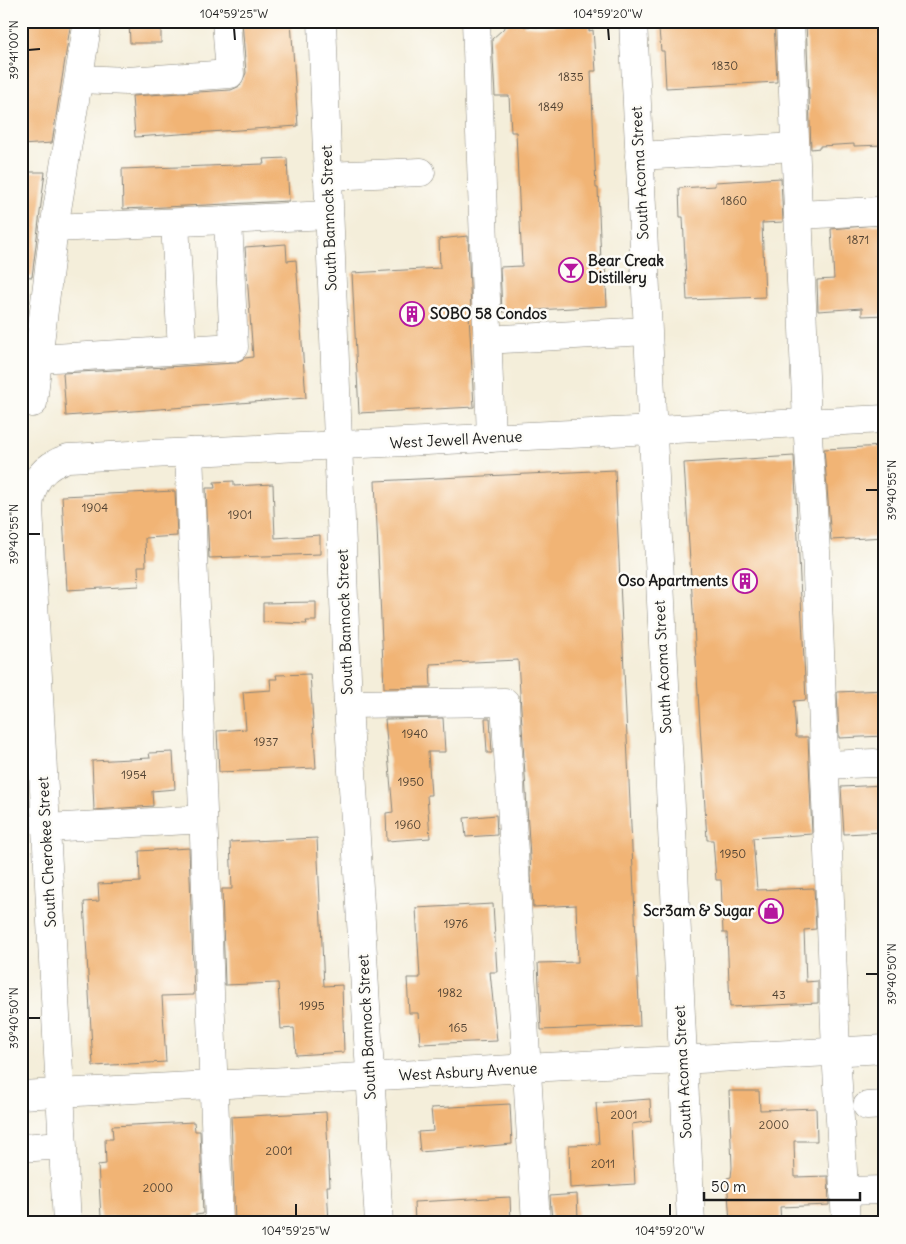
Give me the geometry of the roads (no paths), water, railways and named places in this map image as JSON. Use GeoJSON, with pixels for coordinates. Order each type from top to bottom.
{"type":"FeatureCollection","features":[{"type":"Feature","properties":{"kind":"street"},"geometry":{"type":"LineString","coordinates":[[33,403],[54,228],[88,21]]}},
{"type":"Feature","properties":{"kind":"street"},"geometry":{"type":"LineString","coordinates":[[79,79],[127,81],[230,74],[226,21]]}},
{"type":"Feature","properties":{"kind":"street","name":"South Bannock Street"},"geometry":{"type":"LineString","coordinates":[[322,21],[348,704],[379,1223]]}},
{"type":"Feature","properties":{"kind":"street"},"geometry":{"type":"LineString","coordinates":[[476,21],[491,438]]}},
{"type":"Feature","properties":{"kind":"street","name":"South Acoma Street"},"geometry":{"type":"LineString","coordinates":[[634,21],[647,331],[692,1223]]}},
{"type":"Feature","properties":{"kind":"street"},"geometry":{"type":"LineString","coordinates":[[790,21],[808,423],[816,550],[836,1051],[846,1223]]}},
{"type":"Feature","properties":{"kind":"street"},"geometry":{"type":"LineString","coordinates":[[639,156],[795,147]]}},
{"type":"Feature","properties":{"kind":"street"},"geometry":{"type":"LineString","coordinates":[[327,176],[421,172]]}},
{"type":"Feature","properties":{"kind":"street"},"geometry":{"type":"LineString","coordinates":[[798,215],[877,211]]}},
{"type":"Feature","properties":{"kind":"street"},"geometry":{"type":"LineString","coordinates":[[54,228],[329,215]]}},
{"type":"Feature","properties":{"kind":"street"},"geometry":{"type":"LineString","coordinates":[[38,359],[234,347],[228,220]]}},
{"type":"Feature","properties":{"kind":"street"},"geometry":{"type":"LineString","coordinates":[[175,223],[182,350]]}},
{"type":"Feature","properties":{"kind":"street"},"geometry":{"type":"LineString","coordinates":[[503,339],[647,331]]}},
{"type":"Feature","properties":{"kind":"street","name":"West Jewell Avenue"},"geometry":{"type":"LineString","coordinates":[[28,485],[55,462],[68,458],[885,419]]}},
{"type":"Feature","properties":{"kind":"street"},"geometry":{"type":"LineString","coordinates":[[189,452],[212,1085],[219,1223]]}},
{"type":"Feature","properties":{"kind":"street","name":"South Cherokee Street"},"geometry":{"type":"LineString","coordinates":[[28,485],[30,494],[29,508],[67,1223]]}},
{"type":"Feature","properties":{"kind":"street"},"geometry":{"type":"LineString","coordinates":[[348,704],[505,702],[536,1223]]}},
{"type":"Feature","properties":{"kind":"street"},"geometry":{"type":"LineString","coordinates":[[825,766],[874,762]]}},
{"type":"Feature","properties":{"kind":"street"},"geometry":{"type":"LineString","coordinates":[[46,828],[189,820]]}},
{"type":"Feature","properties":{"kind":"street","name":"West Asbury Avenue"},"geometry":{"type":"LineString","coordinates":[[21,1095],[885,1049]]}},
{"type":"Feature","properties":{"kind":"street"},"geometry":{"type":"LineString","coordinates":[[21,1148],[62,1145]]}},
{"type":"Feature","properties":{"kind":"street"},"geometry":{"type":"LineString","coordinates":[[844,1191],[885,1190]]}},
{"type":"Feature","properties":{"kind":"place","name":"Bear Creak Distillery"},"geometry":{"type":"Point","coordinates":[571,270]}},
{"type":"Feature","properties":{"kind":"place","name":"SOBO 58 Condos"},"geometry":{"type":"Point","coordinates":[412,314]}},
{"type":"Feature","properties":{"kind":"place","name":"Oso Apartments"},"geometry":{"type":"Point","coordinates":[745,581]}},
{"type":"Feature","properties":{"kind":"place","name":"Scr3am & Sugar"},"geometry":{"type":"Point","coordinates":[771,911]}}]}
